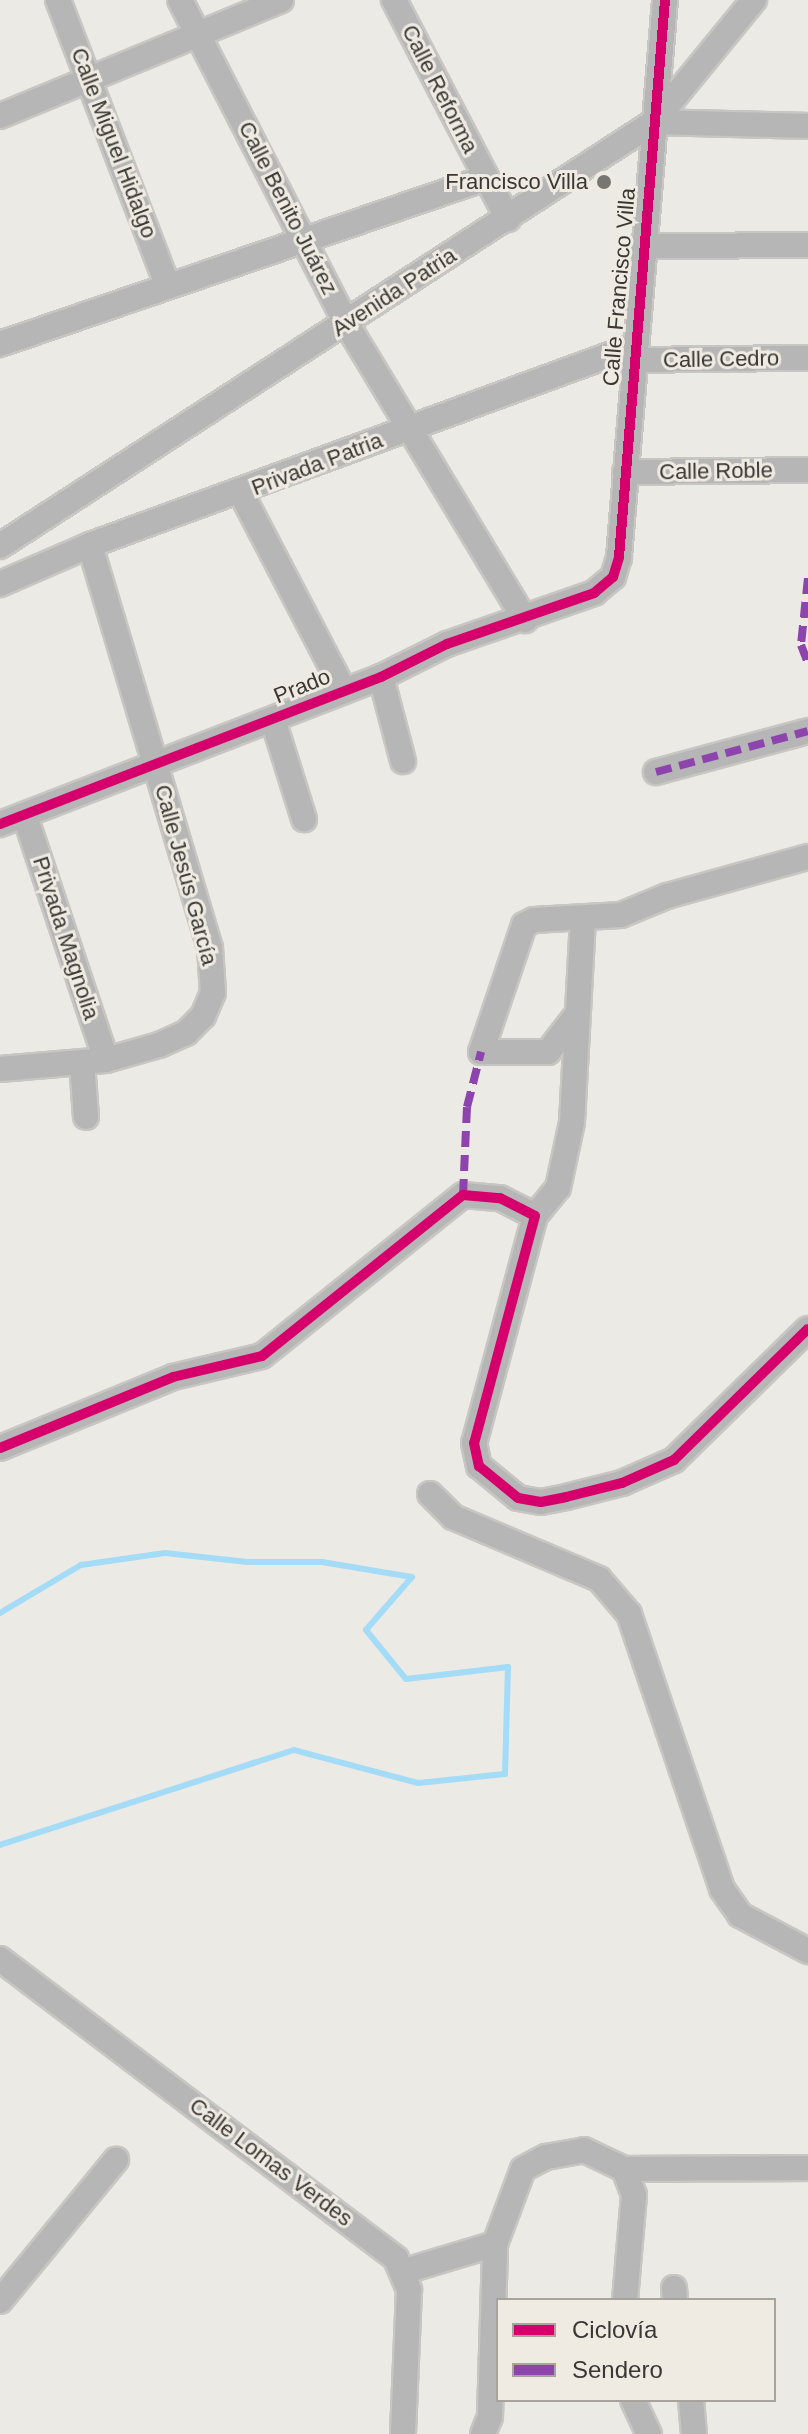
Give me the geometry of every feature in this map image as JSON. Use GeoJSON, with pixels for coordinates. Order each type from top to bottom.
{"type":"FeatureCollection","features":[{"type":"Feature","properties":{"kind":"street","name":"Calle Miguel Hidalgo"},"geometry":{"type":"LineString","coordinates":[[58,0],[93,81],[168,286]]}},
{"type":"Feature","properties":{"kind":"street","name":"Calle Benito Juárez"},"geometry":{"type":"LineString","coordinates":[[180,0],[306,239],[346,323],[525,620]]}},
{"type":"Feature","properties":{"kind":"street"},"geometry":{"type":"LineString","coordinates":[[0,116],[199,38],[281,0]]}},
{"type":"Feature","properties":{"kind":"street","name":"Calle Reforma"},"geometry":{"type":"LineString","coordinates":[[394,0],[508,219]]}},
{"type":"Feature","properties":{"kind":"street","name":"Calle Francisco Villa"},"geometry":{"type":"LineString","coordinates":[[613,577],[625,472],[665,0]]}},
{"type":"Feature","properties":{"kind":"street","name":"Avenida Patria"},"geometry":{"type":"LineString","coordinates":[[0,546],[654,122],[754,0]]}},
{"type":"Feature","properties":{"kind":"street"},"geometry":{"type":"LineString","coordinates":[[654,122],[808,126]]}},
{"type":"Feature","properties":{"kind":"street"},"geometry":{"type":"LineString","coordinates":[[0,344],[486,178]]}},
{"type":"Feature","properties":{"kind":"street"},"geometry":{"type":"LineString","coordinates":[[642,246],[808,245]]}},
{"type":"Feature","properties":{"kind":"street","name":"Calle Cedro"},"geometry":{"type":"LineString","coordinates":[[634,353],[808,358]]}},
{"type":"Feature","properties":{"kind":"street","name":"Privada Patria"},"geometry":{"type":"LineString","coordinates":[[0,584],[90,545],[241,493],[408,430],[634,353]]}},
{"type":"Feature","properties":{"kind":"street","name":"Calle Roble"},"geometry":{"type":"LineString","coordinates":[[625,472],[808,470]]}},
{"type":"Feature","properties":{"kind":"street"},"geometry":{"type":"LineString","coordinates":[[241,493],[344,691]]}},
{"type":"Feature","properties":{"kind":"street","name":"Calle Jesús García"},"geometry":{"type":"LineString","coordinates":[[0,1069],[94,1061],[159,1045],[186,1033],[203,1016],[213,993],[214,971],[90,545]]}},
{"type":"Feature","properties":{"kind":"street","name":"Prado"},"geometry":{"type":"LineString","coordinates":[[0,824],[381,677],[447,644],[525,620],[594,593],[613,577]]}},
{"type":"Feature","properties":{"kind":"street"},"geometry":{"type":"LineString","coordinates":[[381,677],[403,761]]}},
{"type":"Feature","properties":{"kind":"street"},"geometry":{"type":"LineString","coordinates":[[273,720],[304,819]]}},
{"type":"Feature","properties":{"kind":"street"},"geometry":{"type":"LineString","coordinates":[[656,772],[808,731]]}},
{"type":"Feature","properties":{"kind":"street","name":"Privada Magnolia"},"geometry":{"type":"LineString","coordinates":[[25,816],[94,1061],[86,1117]]}},
{"type":"Feature","properties":{"kind":"street"},"geometry":{"type":"LineString","coordinates":[[575,1017],[548,1052],[481,1052],[517,933],[534,920],[583,919],[644,909],[667,896],[808,857]]}},
{"type":"Feature","properties":{"kind":"street"},"geometry":{"type":"LineString","coordinates":[[583,919],[575,1017],[579,1046],[572,1122],[558,1188],[535,1216],[504,1346],[477,1426],[479,1466],[518,1498],[541,1502],[622,1483],[674,1460],[808,1329]]}},
{"type":"Feature","properties":{"kind":"street"},"geometry":{"type":"LineString","coordinates":[[0,1448],[173,1377],[262,1356],[463,1195],[500,1198],[535,1216]]}},
{"type":"Feature","properties":{"kind":"street"},"geometry":{"type":"LineString","coordinates":[[430,1494],[453,1517],[599,1579],[629,1614],[722,1889],[740,1915],[808,1951]]}},
{"type":"Feature","properties":{"kind":"street","name":"Calle Lomas Verdes"},"geometry":{"type":"LineString","coordinates":[[0,1959],[383,2246],[405,2271]]}},
{"type":"Feature","properties":{"kind":"street"},"geometry":{"type":"LineString","coordinates":[[483,2434],[490,2417],[495,2244],[523,2169],[546,2157],[584,2150],[624,2169],[808,2168]]}},
{"type":"Feature","properties":{"kind":"street"},"geometry":{"type":"LineString","coordinates":[[0,2301],[116,2160]]}},
{"type":"Feature","properties":{"kind":"street"},"geometry":{"type":"LineString","coordinates":[[624,2169],[634,2195],[625,2298]]}},
{"type":"Feature","properties":{"kind":"street"},"geometry":{"type":"LineString","coordinates":[[403,2434],[409,2290],[405,2271],[495,2244]]}},
{"type":"Feature","properties":{"kind":"street"},"geometry":{"type":"LineString","coordinates":[[634,2402],[649,2434]]}},
{"type":"Feature","properties":{"kind":"street"},"geometry":{"type":"LineString","coordinates":[[691,2402],[694,2434]]}},
{"type":"Feature","properties":{"kind":"waterway"},"geometry":{"type":"LineString","coordinates":[[0,1613],[81,1565],[165,1553],[248,1562],[322,1562],[412,1577],[366,1630],[406,1679],[508,1667],[505,1774],[418,1783],[294,1750],[0,1845]]}},
{"type":"Feature","properties":{"kind":"marked path"},"geometry":{"type":"LineString","coordinates":[[808,578],[801,645],[808,663]]}},
{"type":"Feature","properties":{"kind":"marked path"},"geometry":{"type":"LineString","coordinates":[[656,772],[808,731]]}},
{"type":"Feature","properties":{"kind":"marked path"},"geometry":{"type":"LineString","coordinates":[[463,1195],[467,1107],[481,1052]]}},
{"type":"Feature","properties":{"kind":"cycle path"},"geometry":{"type":"LineString","coordinates":[[0,824],[381,677],[447,644],[594,593],[613,577],[619,557],[665,0]]}},
{"type":"Feature","properties":{"kind":"cycle path"},"geometry":{"type":"LineString","coordinates":[[0,1448],[173,1377],[262,1356],[463,1195],[500,1198],[535,1216],[474,1443],[479,1466],[518,1498],[541,1502],[566,1497],[622,1483],[674,1460],[808,1329]]}},
{"type":"Feature","properties":{"kind":"place","name":"Francisco Villa"},"geometry":{"type":"Point","coordinates":[604,182]}}]}
